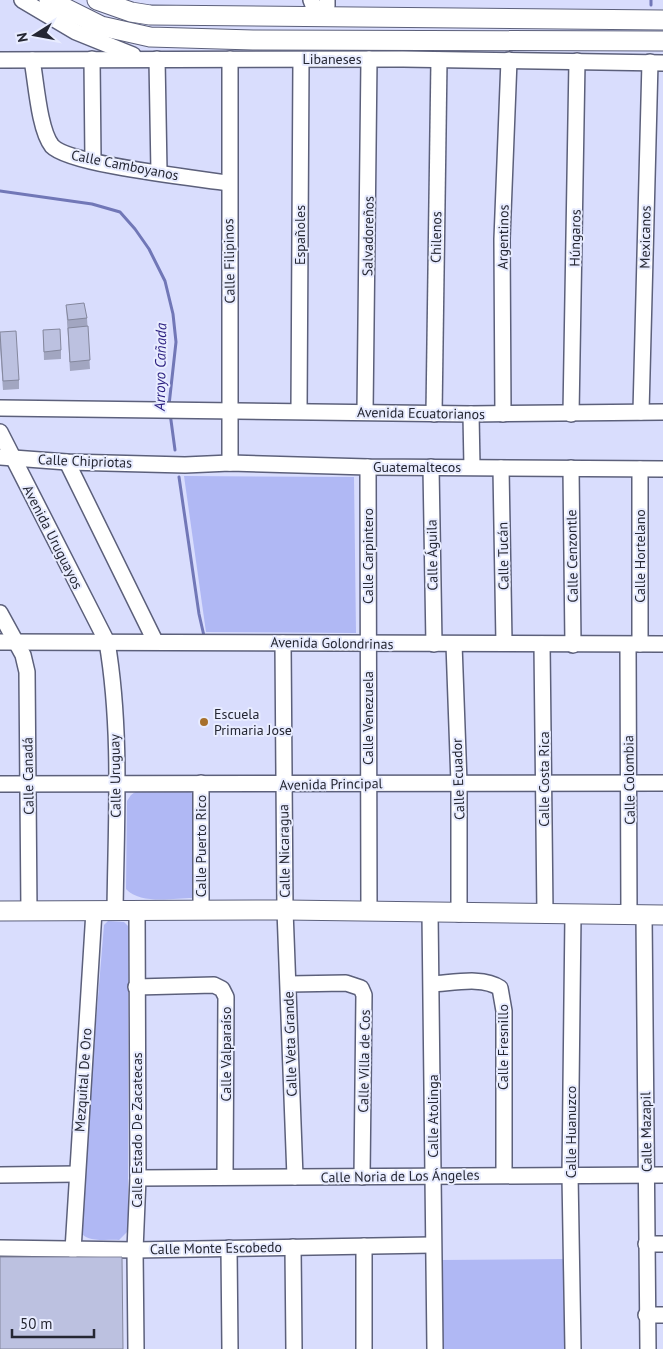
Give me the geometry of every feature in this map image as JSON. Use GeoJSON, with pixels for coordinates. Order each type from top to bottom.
{"type":"FeatureCollection","features":[{"type":"Feature","properties":{"kind":"main road","name":"Libaneses"},"geometry":{"type":"LineString","coordinates":[[49,0],[101,26],[129,34],[150,37],[253,40],[663,41]]}},
{"type":"Feature","properties":{"kind":"main road"},"geometry":{"type":"LineString","coordinates":[[97,0],[131,12],[150,15],[663,20]]}},
{"type":"Feature","properties":{"kind":"main road"},"geometry":{"type":"LineString","coordinates":[[253,40],[256,33],[267,27],[310,26],[318,18]]}},
{"type":"Feature","properties":{"kind":"main road"},"geometry":{"type":"LineString","coordinates":[[318,18],[322,26],[366,28],[375,40]]}},
{"type":"Feature","properties":{"kind":"main road"},"geometry":{"type":"LineString","coordinates":[[0,911],[285,910],[430,914],[663,915]]}},
{"type":"Feature","properties":{"kind":"street"},"geometry":{"type":"LineString","coordinates":[[22,0],[76,32],[151,59],[159,172]]}},
{"type":"Feature","properties":{"kind":"street"},"geometry":{"type":"LineString","coordinates":[[312,0],[312,5],[318,18],[327,6],[327,0]]}},
{"type":"Feature","properties":{"kind":"street"},"geometry":{"type":"LineString","coordinates":[[92,59],[93,162]]}},
{"type":"Feature","properties":{"kind":"street","name":"Calle Filipinos"},"geometry":{"type":"LineString","coordinates":[[230,59],[228,183],[230,463]]}},
{"type":"Feature","properties":{"kind":"street","name":"Libaneses"},"geometry":{"type":"LineString","coordinates":[[0,60],[369,59],[656,62]]}},
{"type":"Feature","properties":{"kind":"street","name":"Salvadoreños"},"geometry":{"type":"LineString","coordinates":[[365,412],[369,59]]}},
{"type":"Feature","properties":{"kind":"street","name":"Calle Camboyanos"},"geometry":{"type":"LineString","coordinates":[[32,60],[45,130],[52,145],[61,152],[93,162],[228,183]]}},
{"type":"Feature","properties":{"kind":"street","name":"Españoles"},"geometry":{"type":"LineString","coordinates":[[299,411],[301,60]]}},
{"type":"Feature","properties":{"kind":"street","name":"Chilenos"},"geometry":{"type":"LineString","coordinates":[[434,414],[439,60]]}},
{"type":"Feature","properties":{"kind":"street","name":"Argentinos"},"geometry":{"type":"LineString","coordinates":[[503,414],[502,239],[509,60]]}},
{"type":"Feature","properties":{"kind":"street","name":"Húngaros"},"geometry":{"type":"LineString","coordinates":[[571,414],[576,61]]}},
{"type":"Feature","properties":{"kind":"street","name":"Mexicanos"},"geometry":{"type":"LineString","coordinates":[[641,412],[656,62]]}},
{"type":"Feature","properties":{"kind":"street","name":"Avenida Ecuatorianos"},"geometry":{"type":"LineString","coordinates":[[0,408],[162,412],[299,411],[434,414],[663,412]]}},
{"type":"Feature","properties":{"kind":"street"},"geometry":{"type":"LineString","coordinates":[[471,414],[472,467]]}},
{"type":"Feature","properties":{"kind":"street","name":"Avenida Uruguayos"},"geometry":{"type":"LineString","coordinates":[[0,432],[6,457],[107,642]]}},
{"type":"Feature","properties":{"kind":"street","name":"Calle Chipriotas"},"geometry":{"type":"LineString","coordinates":[[6,457],[67,462],[171,464]]}},
{"type":"Feature","properties":{"kind":"street"},"geometry":{"type":"LineString","coordinates":[[67,462],[155,641]]}},
{"type":"Feature","properties":{"kind":"street","name":"Guatemaltecos"},"geometry":{"type":"LineString","coordinates":[[171,464],[230,463],[368,467],[663,469]]}},
{"type":"Feature","properties":{"kind":"street","name":"Calle Carpintero"},"geometry":{"type":"LineString","coordinates":[[368,467],[368,644]]}},
{"type":"Feature","properties":{"kind":"street","name":"Calle Águila"},"geometry":{"type":"LineString","coordinates":[[431,467],[434,644]]}},
{"type":"Feature","properties":{"kind":"street","name":"Calle Tucán"},"geometry":{"type":"LineString","coordinates":[[501,468],[504,644]]}},
{"type":"Feature","properties":{"kind":"street","name":"Calle Cenzontle"},"geometry":{"type":"LineString","coordinates":[[571,468],[573,645]]}},
{"type":"Feature","properties":{"kind":"street","name":"Calle Hortelano"},"geometry":{"type":"LineString","coordinates":[[634,645],[640,469]]}},
{"type":"Feature","properties":{"kind":"street","name":"Calle Canadá"},"geometry":{"type":"LineString","coordinates":[[0,613],[23,655],[27,672],[29,912]]}},
{"type":"Feature","properties":{"kind":"street","name":"Avenida Golondrinas"},"geometry":{"type":"LineString","coordinates":[[0,642],[663,644]]}},
{"type":"Feature","properties":{"kind":"street","name":"Calle Uruguay"},"geometry":{"type":"LineString","coordinates":[[107,642],[112,674],[117,784],[115,911]]}},
{"type":"Feature","properties":{"kind":"street","name":"Calle Nicaragua"},"geometry":{"type":"LineString","coordinates":[[283,643],[285,910]]}},
{"type":"Feature","properties":{"kind":"street","name":"Calle Venezuela"},"geometry":{"type":"LineString","coordinates":[[368,644],[369,912]]}},
{"type":"Feature","properties":{"kind":"street","name":"Calle Ecuador"},"geometry":{"type":"LineString","coordinates":[[454,644],[459,783],[459,914]]}},
{"type":"Feature","properties":{"kind":"street","name":"Calle Costa Rica"},"geometry":{"type":"LineString","coordinates":[[542,644],[545,914]]}},
{"type":"Feature","properties":{"kind":"street","name":"Calle Colombia"},"geometry":{"type":"LineString","coordinates":[[634,645],[630,783],[637,915]]}},
{"type":"Feature","properties":{"kind":"street","name":"Avenida Principal"},"geometry":{"type":"LineString","coordinates":[[0,784],[201,783],[283,786],[368,783],[663,783]]}},
{"type":"Feature","properties":{"kind":"street","name":"Calle Puerto Rico"},"geometry":{"type":"LineString","coordinates":[[201,783],[201,910]]}},
{"type":"Feature","properties":{"kind":"street","name":"Calle Estado De Zacatecas"},"geometry":{"type":"LineString","coordinates":[[136,1349],[135,1250],[138,1178],[137,910]]}},
{"type":"Feature","properties":{"kind":"street","name":"Calle Veta Grande"},"geometry":{"type":"LineString","coordinates":[[285,910],[289,984],[294,1177]]}},
{"type":"Feature","properties":{"kind":"street","name":"Mezquital De Oro"},"geometry":{"type":"LineString","coordinates":[[73,1250],[94,911]]}},
{"type":"Feature","properties":{"kind":"street","name":"Calle Atolinga"},"geometry":{"type":"LineString","coordinates":[[430,914],[432,984],[432,1246],[435,1349]]}},
{"type":"Feature","properties":{"kind":"street","name":"Calle Huanuzco"},"geometry":{"type":"LineString","coordinates":[[573,915],[570,1175],[573,1349]]}},
{"type":"Feature","properties":{"kind":"street","name":"Calle Mazapil"},"geometry":{"type":"LineString","coordinates":[[637,915],[646,1174],[646,1315],[648,1349]]}},
{"type":"Feature","properties":{"kind":"street","name":"Calle Fresnillo"},"geometry":{"type":"LineString","coordinates":[[432,984],[483,982],[492,983],[500,988],[504,1011],[504,1175]]}},
{"type":"Feature","properties":{"kind":"street","name":"Calle Villa de Cos"},"geometry":{"type":"LineString","coordinates":[[289,984],[346,983],[361,988],[364,995],[362,1177]]}},
{"type":"Feature","properties":{"kind":"street","name":"Calle Valparaíso"},"geometry":{"type":"LineString","coordinates":[[136,986],[214,985],[222,989],[226,997],[225,1177]]}},
{"type":"Feature","properties":{"kind":"street"},"geometry":{"type":"LineString","coordinates":[[0,1174],[77,1174]]}},
{"type":"Feature","properties":{"kind":"street","name":"Calle Noria de Los Ángeles"},"geometry":{"type":"LineString","coordinates":[[138,1178],[663,1174]]}},
{"type":"Feature","properties":{"kind":"street"},"geometry":{"type":"LineString","coordinates":[[646,1244],[663,1244]]}},
{"type":"Feature","properties":{"kind":"street"},"geometry":{"type":"LineString","coordinates":[[364,1246],[364,1349]]}},
{"type":"Feature","properties":{"kind":"street","name":"Calle Monte Escobedo"},"geometry":{"type":"LineString","coordinates":[[0,1248],[135,1250],[432,1246]]}},
{"type":"Feature","properties":{"kind":"street"},"geometry":{"type":"LineString","coordinates":[[293,1247],[294,1349]]}},
{"type":"Feature","properties":{"kind":"street"},"geometry":{"type":"LineString","coordinates":[[230,1248],[230,1349]]}},
{"type":"Feature","properties":{"kind":"street"},"geometry":{"type":"LineString","coordinates":[[646,1315],[663,1315]]}},
{"type":"Feature","properties":{"kind":"shaded area"},"geometry":{"type":"Polygon","coordinates":[[[184,476],[354,477],[356,633],[206,632],[184,476]]]}},
{"type":"Feature","properties":{"kind":"shaded area"},"geometry":{"type":"Polygon","coordinates":[[[138,790],[189,790],[194,796],[197,894],[193,898],[149,899],[132,894],[126,889],[127,801],[138,790]]]}},
{"type":"Feature","properties":{"kind":"shaded area"},"geometry":{"type":"Polygon","coordinates":[[[108,921],[124,922],[128,926],[128,1231],[119,1240],[90,1239],[81,1233],[79,1228],[104,925],[108,921]]]}},
{"type":"Feature","properties":{"kind":"shaded area"},"geometry":{"type":"Polygon","coordinates":[[[568,1259],[569,1349],[443,1349],[440,1260],[568,1259]]]}},
{"type":"Feature","properties":{"kind":"building"},"geometry":{"type":"Polygon","coordinates":[[[84,303],[87,318],[68,320],[66,305],[84,303]]]}},
{"type":"Feature","properties":{"kind":"building"},"geometry":{"type":"Polygon","coordinates":[[[88,326],[90,360],[70,362],[68,328],[88,326]]]}},
{"type":"Feature","properties":{"kind":"building"},"geometry":{"type":"Polygon","coordinates":[[[60,329],[61,350],[44,352],[43,330],[60,329]]]}},
{"type":"Feature","properties":{"kind":"building"},"geometry":{"type":"Polygon","coordinates":[[[16,331],[19,380],[3,381],[0,332],[16,331]]]}},
{"type":"Feature","properties":{"kind":"building"},"geometry":{"type":"Polygon","coordinates":[[[0,1257],[122,1257],[123,1349],[0,1349],[0,1257]]]}},
{"type":"Feature","properties":{"kind":"waterway"},"geometry":{"type":"LineString","coordinates":[[651,0],[651,5]]}},
{"type":"Feature","properties":{"kind":"waterway","name":"Arroyo Cañada"},"geometry":{"type":"LineString","coordinates":[[0,191],[92,204],[120,212],[135,229],[149,249],[165,281],[173,314],[176,342],[169,405]]}},
{"type":"Feature","properties":{"kind":"waterway","name":"Arroyo Cañada"},"geometry":{"type":"LineString","coordinates":[[170,413],[175,450]]}},
{"type":"Feature","properties":{"kind":"waterway","name":"Arroyo Cañada"},"geometry":{"type":"LineString","coordinates":[[179,477],[199,614],[204,636]]}},
{"type":"Feature","properties":{"kind":"place","name":"Escuela Primaria Jose"},"geometry":{"type":"Point","coordinates":[204,722]}}]}
